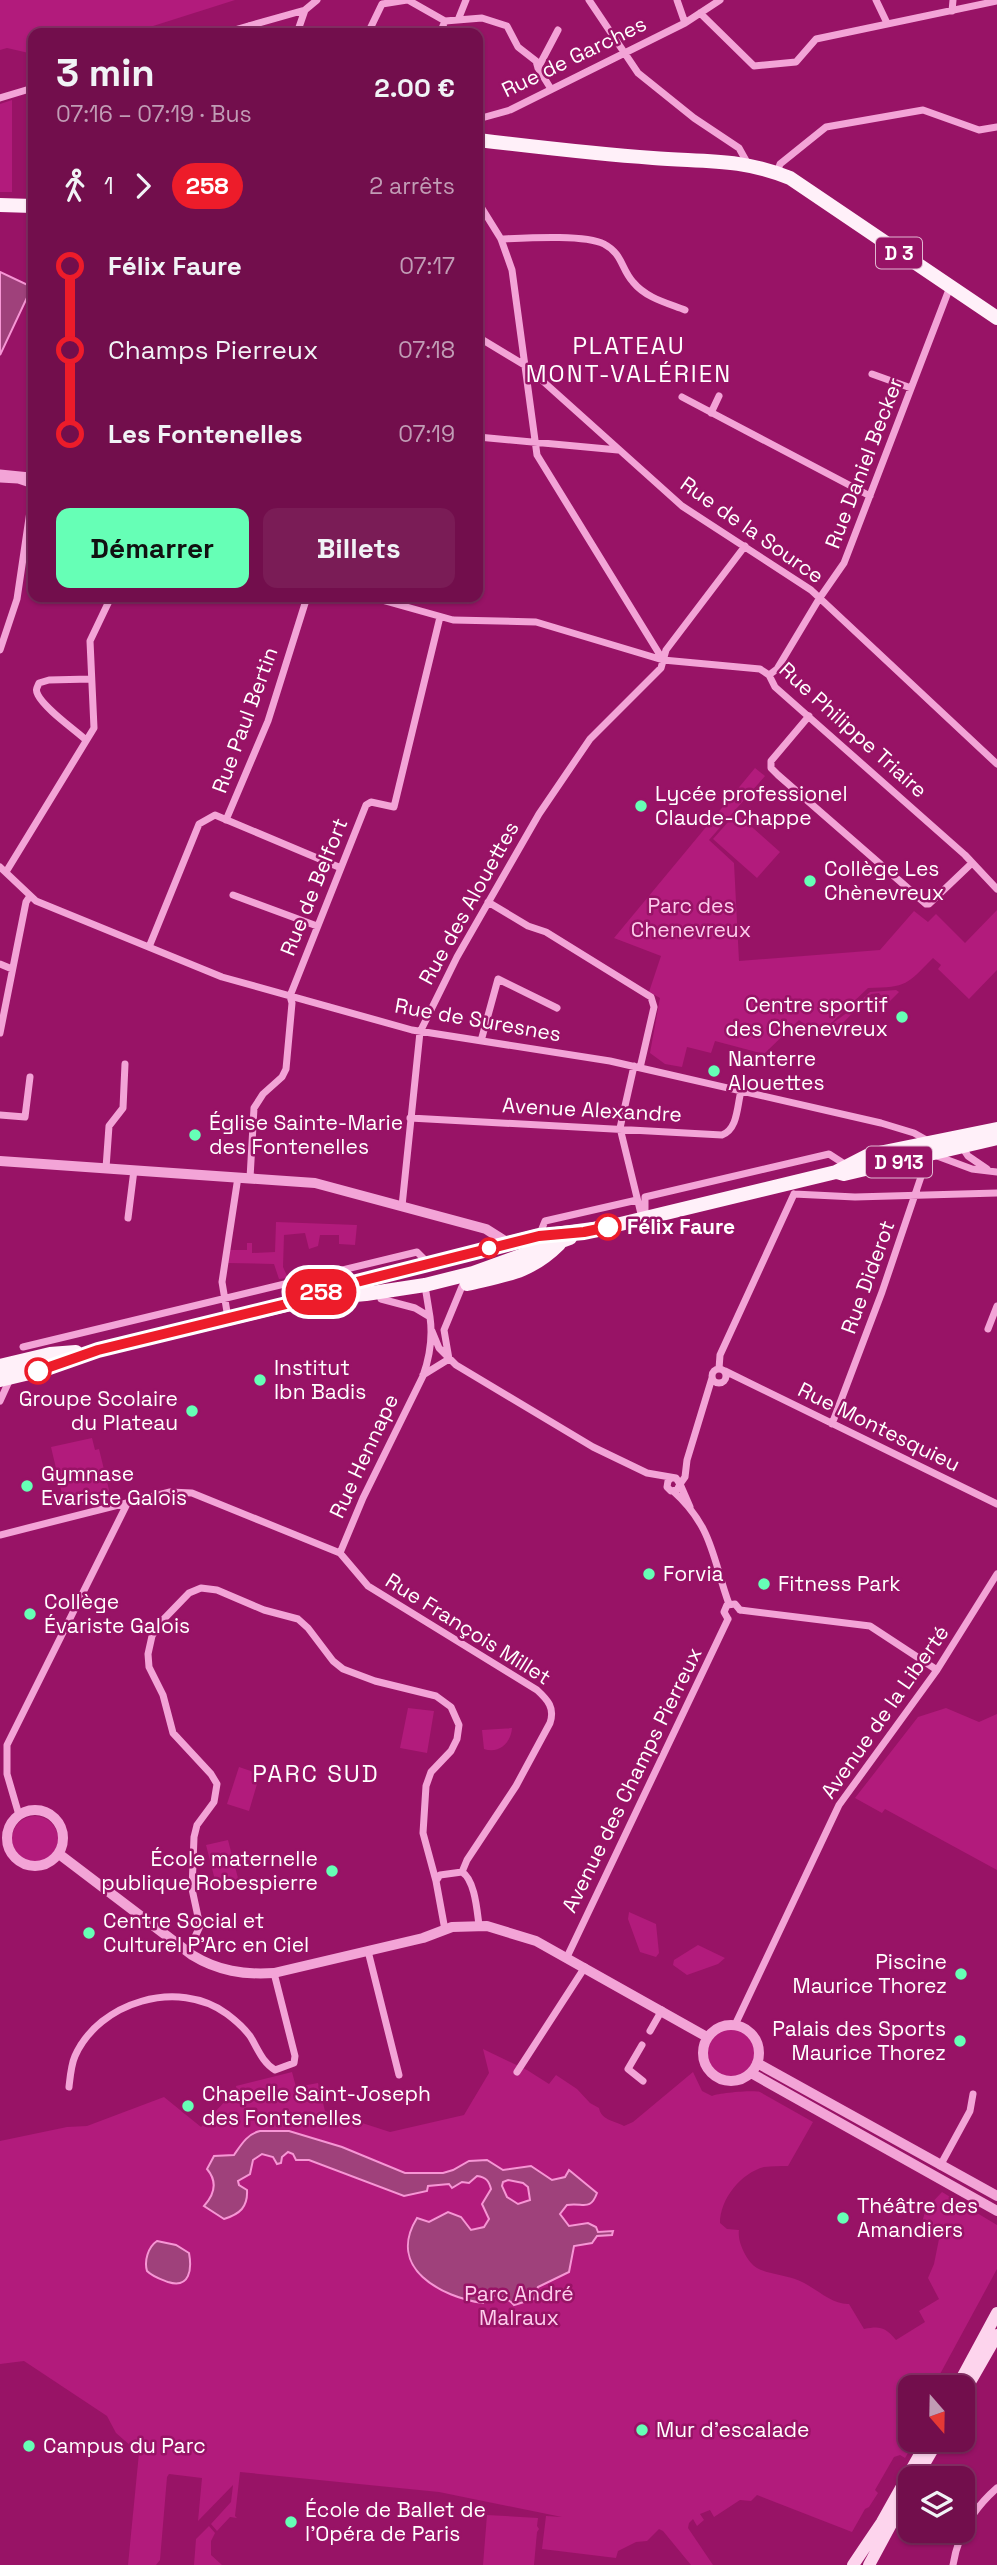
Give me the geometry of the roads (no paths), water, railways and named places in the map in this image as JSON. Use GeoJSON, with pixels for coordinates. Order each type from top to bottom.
{"type":"FeatureCollection","features":[{"type":"Feature","properties":{"kind":"main road","name":"D 3"},"geometry":{"type":"LineString","coordinates":[[483,140],[749,167],[778,176],[802,186],[997,318]]}},
{"type":"Feature","properties":{"kind":"main road"},"geometry":{"type":"LineString","coordinates":[[0,205],[28,206]]}},
{"type":"Feature","properties":{"kind":"main road","name":"D 913"},"geometry":{"type":"LineString","coordinates":[[311,1298],[321,1291],[508,1243],[539,1236],[584,1232],[754,1192],[792,1189],[869,1155],[932,1148],[997,1129]]}},
{"type":"Feature","properties":{"kind":"main road","name":"D 913"},"geometry":{"type":"LineString","coordinates":[[960,1142],[997,1139]]}},
{"type":"Feature","properties":{"kind":"main road","name":"D 913"},"geometry":{"type":"LineString","coordinates":[[366,1294],[381,1299],[426,1288],[584,1232]]}},
{"type":"Feature","properties":{"kind":"main road","name":"D 913"},"geometry":{"type":"LineString","coordinates":[[3,1373],[311,1298],[463,1284],[518,1271],[538,1262],[560,1242]]}},
{"type":"Feature","properties":{"kind":"main road"},"geometry":{"type":"LineString","coordinates":[[426,1288],[431,1275],[487,1258],[508,1243],[518,1256],[518,1271]]}},
{"type":"Feature","properties":{"kind":"main road"},"geometry":{"type":"LineString","coordinates":[[963,2375],[997,2313]]}},
{"type":"Feature","properties":{"kind":"main road"},"geometry":{"type":"LineString","coordinates":[[974,2375],[997,2335]]}},
{"type":"Feature","properties":{"kind":"main road"},"geometry":{"type":"LineString","coordinates":[[853,2565],[921,2452]]}},
{"type":"Feature","properties":{"kind":"main road"},"geometry":{"type":"LineString","coordinates":[[869,2565],[898,2511]]}},
{"type":"Feature","properties":{"kind":"street"},"geometry":{"type":"LineString","coordinates":[[242,28],[305,10],[317,0]]}},
{"type":"Feature","properties":{"kind":"street"},"geometry":{"type":"LineString","coordinates":[[370,28],[382,4],[407,0],[445,21],[482,18],[507,26],[518,47],[536,61],[551,89]]}},
{"type":"Feature","properties":{"kind":"street"},"geometry":{"type":"LineString","coordinates":[[458,20],[467,0]]}},
{"type":"Feature","properties":{"kind":"street"},"geometry":{"type":"LineString","coordinates":[[589,0],[638,73],[666,97],[739,148],[749,167]]}},
{"type":"Feature","properties":{"kind":"street"},"geometry":{"type":"LineString","coordinates":[[677,0],[685,23]]}},
{"type":"Feature","properties":{"kind":"street","name":"Rue de Garches"},"geometry":{"type":"LineString","coordinates":[[483,118],[510,110],[685,23],[720,0]]}},
{"type":"Feature","properties":{"kind":"street"},"geometry":{"type":"LineString","coordinates":[[876,0],[887,23]]}},
{"type":"Feature","properties":{"kind":"street"},"geometry":{"type":"LineString","coordinates":[[952,11],[953,0]]}},
{"type":"Feature","properties":{"kind":"street"},"geometry":{"type":"LineString","coordinates":[[700,13],[754,66],[796,62],[816,39],[997,1]]}},
{"type":"Feature","properties":{"kind":"street"},"geometry":{"type":"LineString","coordinates":[[299,28],[305,10]]}},
{"type":"Feature","properties":{"kind":"street"},"geometry":{"type":"LineString","coordinates":[[442,28],[445,21]]}},
{"type":"Feature","properties":{"kind":"street"},"geometry":{"type":"LineString","coordinates":[[538,68],[558,30]]}},
{"type":"Feature","properties":{"kind":"street"},"geometry":{"type":"LineString","coordinates":[[0,98],[28,90]]}},
{"type":"Feature","properties":{"kind":"street"},"geometry":{"type":"LineString","coordinates":[[778,176],[780,164],[826,127],[923,110],[979,130],[997,127]]}},
{"type":"Feature","properties":{"kind":"street"},"geometry":{"type":"LineString","coordinates":[[483,210],[501,239],[512,270],[537,454],[663,660]]}},
{"type":"Feature","properties":{"kind":"street"},"geometry":{"type":"LineString","coordinates":[[501,239],[573,237],[604,244],[616,253],[631,281],[641,290],[655,299],[685,310]]}},
{"type":"Feature","properties":{"kind":"street","name":"Rue Daniel Becker"},"geometry":{"type":"LineString","coordinates":[[769,676],[777,669],[844,563],[950,287]]}},
{"type":"Feature","properties":{"kind":"street","name":"Rue de la Source"},"geometry":{"type":"LineString","coordinates":[[483,340],[526,366],[682,506],[793,578],[819,599],[997,764]]}},
{"type":"Feature","properties":{"kind":"street"},"geometry":{"type":"LineString","coordinates":[[872,374],[911,388]]}},
{"type":"Feature","properties":{"kind":"street"},"geometry":{"type":"LineString","coordinates":[[711,413],[719,396]]}},
{"type":"Feature","properties":{"kind":"street"},"geometry":{"type":"LineString","coordinates":[[682,397],[870,496]]}},
{"type":"Feature","properties":{"kind":"street"},"geometry":{"type":"LineString","coordinates":[[483,438],[618,450]]}},
{"type":"Feature","properties":{"kind":"street"},"geometry":{"type":"LineString","coordinates":[[0,473],[28,478]]}},
{"type":"Feature","properties":{"kind":"street"},"geometry":{"type":"LineString","coordinates":[[0,479],[28,478]]}},
{"type":"Feature","properties":{"kind":"street"},"geometry":{"type":"LineString","coordinates":[[0,650],[17,599],[28,525]]}},
{"type":"Feature","properties":{"kind":"street","name":"Rue des Alouettes"},"geometry":{"type":"LineString","coordinates":[[402,1206],[420,1031],[538,814],[590,739],[661,668],[666,650],[745,546]]}},
{"type":"Feature","properties":{"kind":"street"},"geometry":{"type":"LineString","coordinates":[[3,869],[94,728],[90,641],[109,602]]}},
{"type":"Feature","properties":{"kind":"street","name":"Rue Paul Bertin"},"geometry":{"type":"LineString","coordinates":[[149,947],[199,824],[215,815],[226,820],[268,721],[305,602]]}},
{"type":"Feature","properties":{"kind":"street","name":"Rue Philippe Triaire"},"geometry":{"type":"LineString","coordinates":[[389,602],[453,620],[536,622],[663,660],[755,667],[769,676],[775,687],[965,855],[997,889]]}},
{"type":"Feature","properties":{"kind":"street","name":"Rue de Belfort"},"geometry":{"type":"LineString","coordinates":[[290,996],[366,805],[371,803],[394,807],[440,617]]}},
{"type":"Feature","properties":{"kind":"street"},"geometry":{"type":"LineString","coordinates":[[86,740],[45,703],[38,695],[37,688],[39,683],[49,680],[90,680]]}},
{"type":"Feature","properties":{"kind":"street"},"geometry":{"type":"LineString","coordinates":[[809,716],[773,757],[770,765],[772,770],[918,899],[929,904],[972,863]]}},
{"type":"Feature","properties":{"kind":"street"},"geometry":{"type":"LineString","coordinates":[[226,820],[341,868]]}},
{"type":"Feature","properties":{"kind":"street","name":"Rue de Suresnes"},"geometry":{"type":"LineString","coordinates":[[3,869],[36,901],[222,977],[420,1031],[637,1067],[881,1123],[915,1133],[932,1148],[972,1169],[997,1172]]}},
{"type":"Feature","properties":{"kind":"street"},"geometry":{"type":"LineString","coordinates":[[233,895],[317,926]]}},
{"type":"Feature","properties":{"kind":"street"},"geometry":{"type":"LineString","coordinates":[[0,1033],[26,902],[30,896]]}},
{"type":"Feature","properties":{"kind":"street"},"geometry":{"type":"LineString","coordinates":[[488,902],[528,926],[546,932],[651,997],[654,1007],[620,1128],[637,1200],[644,1218]]}},
{"type":"Feature","properties":{"kind":"street"},"geometry":{"type":"LineString","coordinates":[[0,964],[12,969]]}},
{"type":"Feature","properties":{"kind":"street"},"geometry":{"type":"LineString","coordinates":[[481,1041],[498,979],[557,1008]]}},
{"type":"Feature","properties":{"kind":"street"},"geometry":{"type":"LineString","coordinates":[[228,1318],[222,1282],[244,1177],[254,1108],[263,1094],[282,1077],[288,1061],[292,1003],[290,996]]}},
{"type":"Feature","properties":{"kind":"street"},"geometry":{"type":"LineString","coordinates":[[106,1168],[109,1126],[123,1108],[125,1064]]}},
{"type":"Feature","properties":{"kind":"street"},"geometry":{"type":"LineString","coordinates":[[0,1115],[25,1116],[30,1077]]}},
{"type":"Feature","properties":{"kind":"street","name":"Avenue Alexandre"},"geometry":{"type":"LineString","coordinates":[[410,1118],[722,1135],[730,1132],[733,1126],[741,1091]]}},
{"type":"Feature","properties":{"kind":"street"},"geometry":{"type":"LineString","coordinates":[[960,1142],[968,1156],[987,1170]]}},
{"type":"Feature","properties":{"kind":"street","name":"Rue Diderot"},"geometry":{"type":"LineString","coordinates":[[832,1424],[932,1148]]}},
{"type":"Feature","properties":{"kind":"street"},"geometry":{"type":"LineString","coordinates":[[644,1218],[645,1197],[829,1154],[841,1168]]}},
{"type":"Feature","properties":{"kind":"street"},"geometry":{"type":"LineString","coordinates":[[0,1161],[315,1183],[486,1228],[508,1243]]}},
{"type":"Feature","properties":{"kind":"street"},"geometry":{"type":"LineString","coordinates":[[128,1218],[134,1170]]}},
{"type":"Feature","properties":{"kind":"street"},"geometry":{"type":"LineString","coordinates":[[743,1173],[754,1192]]}},
{"type":"Feature","properties":{"kind":"street"},"geometry":{"type":"LineString","coordinates":[[707,1399],[727,1376],[722,1370],[720,1355],[792,1189],[855,1198],[997,1193]]}},
{"type":"Feature","properties":{"kind":"street"},"geometry":{"type":"LineString","coordinates":[[539,1236],[545,1221],[637,1200]]}},
{"type":"Feature","properties":{"kind":"street"},"geometry":{"type":"LineString","coordinates":[[23,1347],[417,1252],[428,1263]]}},
{"type":"Feature","properties":{"kind":"street"},"geometry":{"type":"LineString","coordinates":[[449,1359],[444,1330],[463,1284]]}},
{"type":"Feature","properties":{"kind":"street","name":"Rue Hennape"},"geometry":{"type":"LineString","coordinates":[[340,1553],[363,1498],[423,1376],[429,1357],[432,1331],[426,1288]]}},
{"type":"Feature","properties":{"kind":"street"},"geometry":{"type":"LineString","coordinates":[[381,1299],[415,1308],[430,1317]]}},
{"type":"Feature","properties":{"kind":"street"},"geometry":{"type":"LineString","coordinates":[[988,1329],[997,1306]]}},
{"type":"Feature","properties":{"kind":"street"},"geometry":{"type":"LineString","coordinates":[[432,1331],[439,1348],[449,1359],[593,1447],[644,1472],[691,1507]]}},
{"type":"Feature","properties":{"kind":"street","name":"Rue Hennape"},"geometry":{"type":"LineString","coordinates":[[423,1376],[449,1359]]}},
{"type":"Feature","properties":{"kind":"street"},"geometry":{"type":"LineString","coordinates":[[722,1370],[713,1371],[683,1483],[691,1507],[714,1552],[729,1604],[724,1612],[728,1619],[736,1619],[740,1610]]}},
{"type":"Feature","properties":{"kind":"street","name":"Rue Montesquieu"},"geometry":{"type":"LineString","coordinates":[[722,1370],[997,1504]]}},
{"type":"Feature","properties":{"kind":"street"},"geometry":{"type":"LineString","coordinates":[[0,1401],[3,1373]]}},
{"type":"Feature","properties":{"kind":"street"},"geometry":{"type":"LineString","coordinates":[[712,1378],[716,1383],[722,1383]]}},
{"type":"Feature","properties":{"kind":"street","name":"Rue Montesquieu"},"geometry":{"type":"LineString","coordinates":[[722,1383],[746,1382]]}},
{"type":"Feature","properties":{"kind":"street"},"geometry":{"type":"LineString","coordinates":[[670,1489],[667,1483],[687,1460]]}},
{"type":"Feature","properties":{"kind":"street"},"geometry":{"type":"LineString","coordinates":[[644,1472],[678,1479],[683,1483]]}},
{"type":"Feature","properties":{"kind":"street"},"geometry":{"type":"LineString","coordinates":[[670,1489],[678,1489],[683,1483]]}},
{"type":"Feature","properties":{"kind":"street"},"geometry":{"type":"LineString","coordinates":[[0,1535],[170,1492],[192,1493],[340,1553]]}},
{"type":"Feature","properties":{"kind":"street"},"geometry":{"type":"LineString","coordinates":[[19,1815],[7,1774],[7,1745],[127,1503]]}},
{"type":"Feature","properties":{"kind":"street","name":"Rue François Millet"},"geometry":{"type":"LineString","coordinates":[[340,1553],[368,1586],[537,1690],[551,1705],[552,1718],[536,1749],[462,1872]]}},
{"type":"Feature","properties":{"kind":"street","name":"Avenue de la Liberté"},"geometry":{"type":"LineString","coordinates":[[735,2025],[839,1805],[937,1670],[997,1574]]}},
{"type":"Feature","properties":{"kind":"street"},"geometry":{"type":"LineString","coordinates":[[188,1952],[200,1926],[192,1880],[194,1837],[197,1825],[214,1802],[217,1784],[173,1733],[163,1695],[149,1667],[148,1654],[152,1636],[160,1623],[189,1593],[201,1588],[217,1590],[264,1610],[298,1619],[342,1669],[374,1681],[436,1696],[451,1707],[459,1725],[457,1739],[451,1751],[431,1772],[426,1786],[424,1833],[445,1930]]}},
{"type":"Feature","properties":{"kind":"street"},"geometry":{"type":"LineString","coordinates":[[729,1604],[735,1604],[740,1610],[870,1626],[937,1670]]}},
{"type":"Feature","properties":{"kind":"street","name":"Avenue des Champs Pierreux"},"geometry":{"type":"LineString","coordinates":[[567,1957],[728,1619]]}},
{"type":"Feature","properties":{"kind":"street"},"geometry":{"type":"LineString","coordinates":[[27,1811],[47,1812],[55,1817],[64,1835],[59,1854],[44,1865],[28,1865],[15,1857],[4,1845],[8,1832],[19,1815],[27,1811]]}},
{"type":"Feature","properties":{"kind":"street"},"geometry":{"type":"LineString","coordinates":[[59,1854],[188,1952],[205,1963],[227,1970],[254,1974],[274,1973],[430,1936],[464,1925],[479,1925],[516,1933],[567,1957],[707,2037]]}},
{"type":"Feature","properties":{"kind":"street"},"geometry":{"type":"LineString","coordinates":[[436,1881],[440,1875],[462,1872],[467,1875],[479,1925]]}},
{"type":"Feature","properties":{"kind":"street"},"geometry":{"type":"LineString","coordinates":[[368,1951],[400,2074]]}},
{"type":"Feature","properties":{"kind":"street"},"geometry":{"type":"LineString","coordinates":[[517,2072],[585,1967]]}},
{"type":"Feature","properties":{"kind":"street"},"geometry":{"type":"LineString","coordinates":[[69,2087],[74,2056],[93,2030],[116,2011],[132,2003],[166,1996],[198,2001],[225,2012],[248,2033],[265,2064],[275,2070],[294,2063],[295,2056],[274,1973]]}},
{"type":"Feature","properties":{"kind":"street"},"geometry":{"type":"LineString","coordinates":[[650,2031],[662,2010]]}},
{"type":"Feature","properties":{"kind":"street"},"geometry":{"type":"LineString","coordinates":[[735,2025],[745,2029],[757,2041],[759,2055],[751,2073],[745,2078],[723,2080],[710,2073],[702,2052],[707,2037],[719,2028],[735,2025]]}},
{"type":"Feature","properties":{"kind":"street"},"geometry":{"type":"LineString","coordinates":[[642,2045],[628,2069],[643,2081]]}},
{"type":"Feature","properties":{"kind":"street"},"geometry":{"type":"LineString","coordinates":[[757,2063],[997,2196]]}},
{"type":"Feature","properties":{"kind":"street"},"geometry":{"type":"LineString","coordinates":[[751,2073],[997,2211]]}},
{"type":"Feature","properties":{"kind":"street"},"geometry":{"type":"LineString","coordinates":[[940,2165],[970,2111],[974,2094]]}},
{"type":"Feature","properties":{"kind":"street"},"geometry":{"type":"LineString","coordinates":[[953,2565],[967,2523],[997,2488]]}},
{"type":"Feature","properties":{"kind":"place","name":"Lycée professionel Claude-Chappe"},"geometry":{"type":"Point","coordinates":[641,806]}},
{"type":"Feature","properties":{"kind":"place","name":"Collège Les Chènevreux"},"geometry":{"type":"Point","coordinates":[810,881]}},
{"type":"Feature","properties":{"kind":"place","name":"Centre sportif des Chenevreux"},"geometry":{"type":"Point","coordinates":[902,1017]}},
{"type":"Feature","properties":{"kind":"place","name":"Nanterre Alouettes"},"geometry":{"type":"Point","coordinates":[714,1071]}},
{"type":"Feature","properties":{"kind":"place","name":"Église Sainte-Marie des Fontenelles"},"geometry":{"type":"Point","coordinates":[195,1135]}},
{"type":"Feature","properties":{"kind":"place","name":"Félix Faure"},"geometry":{"type":"Point","coordinates":[608,1227]}},
{"type":"Feature","properties":{"kind":"place","name":"Institut Ibn Badis"},"geometry":{"type":"Point","coordinates":[260,1380]}},
{"type":"Feature","properties":{"kind":"place","name":"Groupe Scolaire du Plateau"},"geometry":{"type":"Point","coordinates":[192,1411]}},
{"type":"Feature","properties":{"kind":"place","name":"Gymnase Evariste Galois"},"geometry":{"type":"Point","coordinates":[27,1486]}},
{"type":"Feature","properties":{"kind":"place","name":"Forvia"},"geometry":{"type":"Point","coordinates":[649,1574]}},
{"type":"Feature","properties":{"kind":"place","name":"Fitness Park"},"geometry":{"type":"Point","coordinates":[764,1584]}},
{"type":"Feature","properties":{"kind":"place","name":"Collège Évariste Galois"},"geometry":{"type":"Point","coordinates":[30,1614]}},
{"type":"Feature","properties":{"kind":"place","name":"École maternelle publique Robespierre"},"geometry":{"type":"Point","coordinates":[332,1871]}},
{"type":"Feature","properties":{"kind":"place","name":"Centre Social et Culturel P'Arc en Ciel"},"geometry":{"type":"Point","coordinates":[89,1933]}},
{"type":"Feature","properties":{"kind":"place","name":"Piscine Maurice Thorez"},"geometry":{"type":"Point","coordinates":[961,1974]}},
{"type":"Feature","properties":{"kind":"place","name":"Palais des Sports Maurice Thorez"},"geometry":{"type":"Point","coordinates":[960,2041]}},
{"type":"Feature","properties":{"kind":"place","name":"Chapelle Saint-Joseph des Fontenelles"},"geometry":{"type":"Point","coordinates":[188,2106]}},
{"type":"Feature","properties":{"kind":"place","name":"Théâtre des Amandiers"},"geometry":{"type":"Point","coordinates":[843,2218]}},
{"type":"Feature","properties":{"kind":"place","name":"Mur d'escalade"},"geometry":{"type":"Point","coordinates":[642,2430]}},
{"type":"Feature","properties":{"kind":"place","name":"Campus du Parc"},"geometry":{"type":"Point","coordinates":[29,2446]}},
{"type":"Feature","properties":{"kind":"place","name":"École de Ballet de l'Opéra de Paris"},"geometry":{"type":"Point","coordinates":[291,2522]}},
{"type":"Feature","properties":{"kind":"district","name":"PLATEAU MONT-VALÉRIEN"},"geometry":{"type":"Point","coordinates":[629,360]}},
{"type":"Feature","properties":{"kind":"district","name":"PARC SUD"},"geometry":{"type":"Point","coordinates":[316,1774]}},
{"type":"Feature","properties":{"kind":"park label","name":"Parc des Chenevreux"},"geometry":{"type":"Point","coordinates":[691,918]}},
{"type":"Feature","properties":{"kind":"park label","name":"Parc André Malraux"},"geometry":{"type":"Point","coordinates":[519,2306]}}]}
